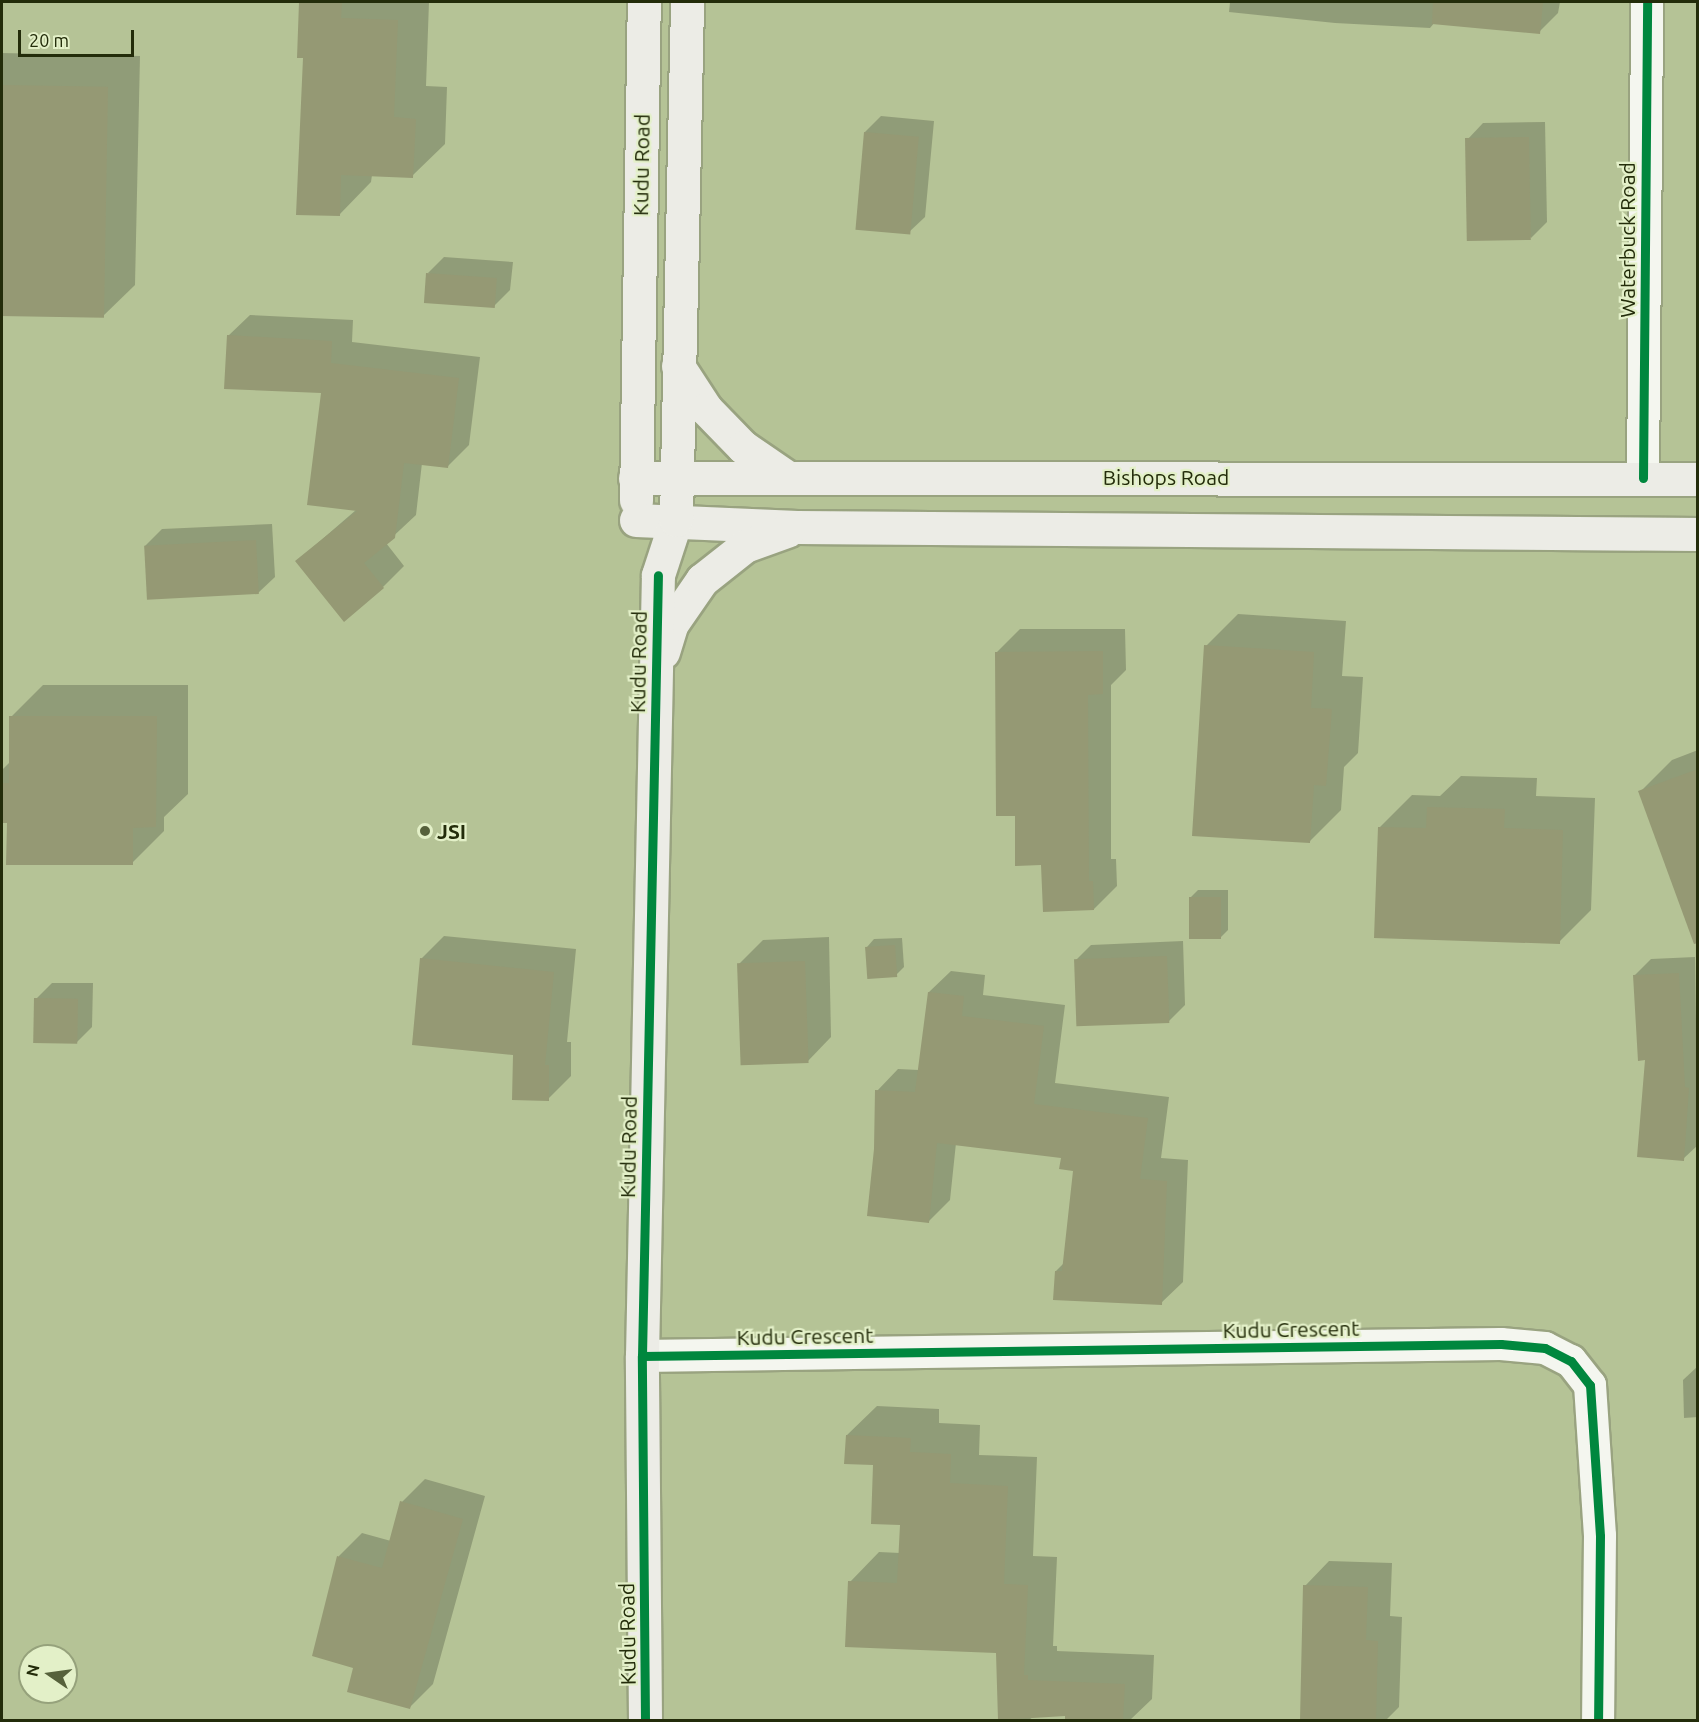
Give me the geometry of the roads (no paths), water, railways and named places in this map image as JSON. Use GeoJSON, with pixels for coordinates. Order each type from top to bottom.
{"type":"FeatureCollection","features":[{"type":"Feature","properties":{"kind":"main road","name":"Kudu Road"},"geometry":{"type":"LineString","coordinates":[[644,2],[636,520],[658,575]]}},
{"type":"Feature","properties":{"kind":"main road","name":"Kudu Road"},"geometry":{"type":"LineString","coordinates":[[645,1720],[642,1356],[658,575],[676,520],[687,2]]}},
{"type":"Feature","properties":{"kind":"main road"},"geometry":{"type":"LineString","coordinates":[[678,366],[706,409],[743,447],[787,477]]}},
{"type":"Feature","properties":{"kind":"main road","name":"Bishops Road"},"geometry":{"type":"LineString","coordinates":[[635,478],[1698,479]]}},
{"type":"Feature","properties":{"kind":"main road"},"geometry":{"type":"LineString","coordinates":[[636,520],[797,527],[1698,534]]}},
{"type":"Feature","properties":{"kind":"main road"},"geometry":{"type":"LineString","coordinates":[[656,678],[671,625],[702,580],[745,546],[797,527]]}},
{"type":"Feature","properties":{"kind":"street","name":"Waterbuck Road"},"geometry":{"type":"LineString","coordinates":[[1643,478],[1647,2]]}},
{"type":"Feature","properties":{"kind":"street","name":"Kudu Crescent"},"geometry":{"type":"LineString","coordinates":[[642,1356],[1501,1344],[1545,1348],[1571,1361],[1590,1385],[1600,1536],[1598,1720]]}},
{"type":"Feature","properties":{"kind":"place","name":"JSI"},"geometry":{"type":"Point","coordinates":[425,831]}}]}
